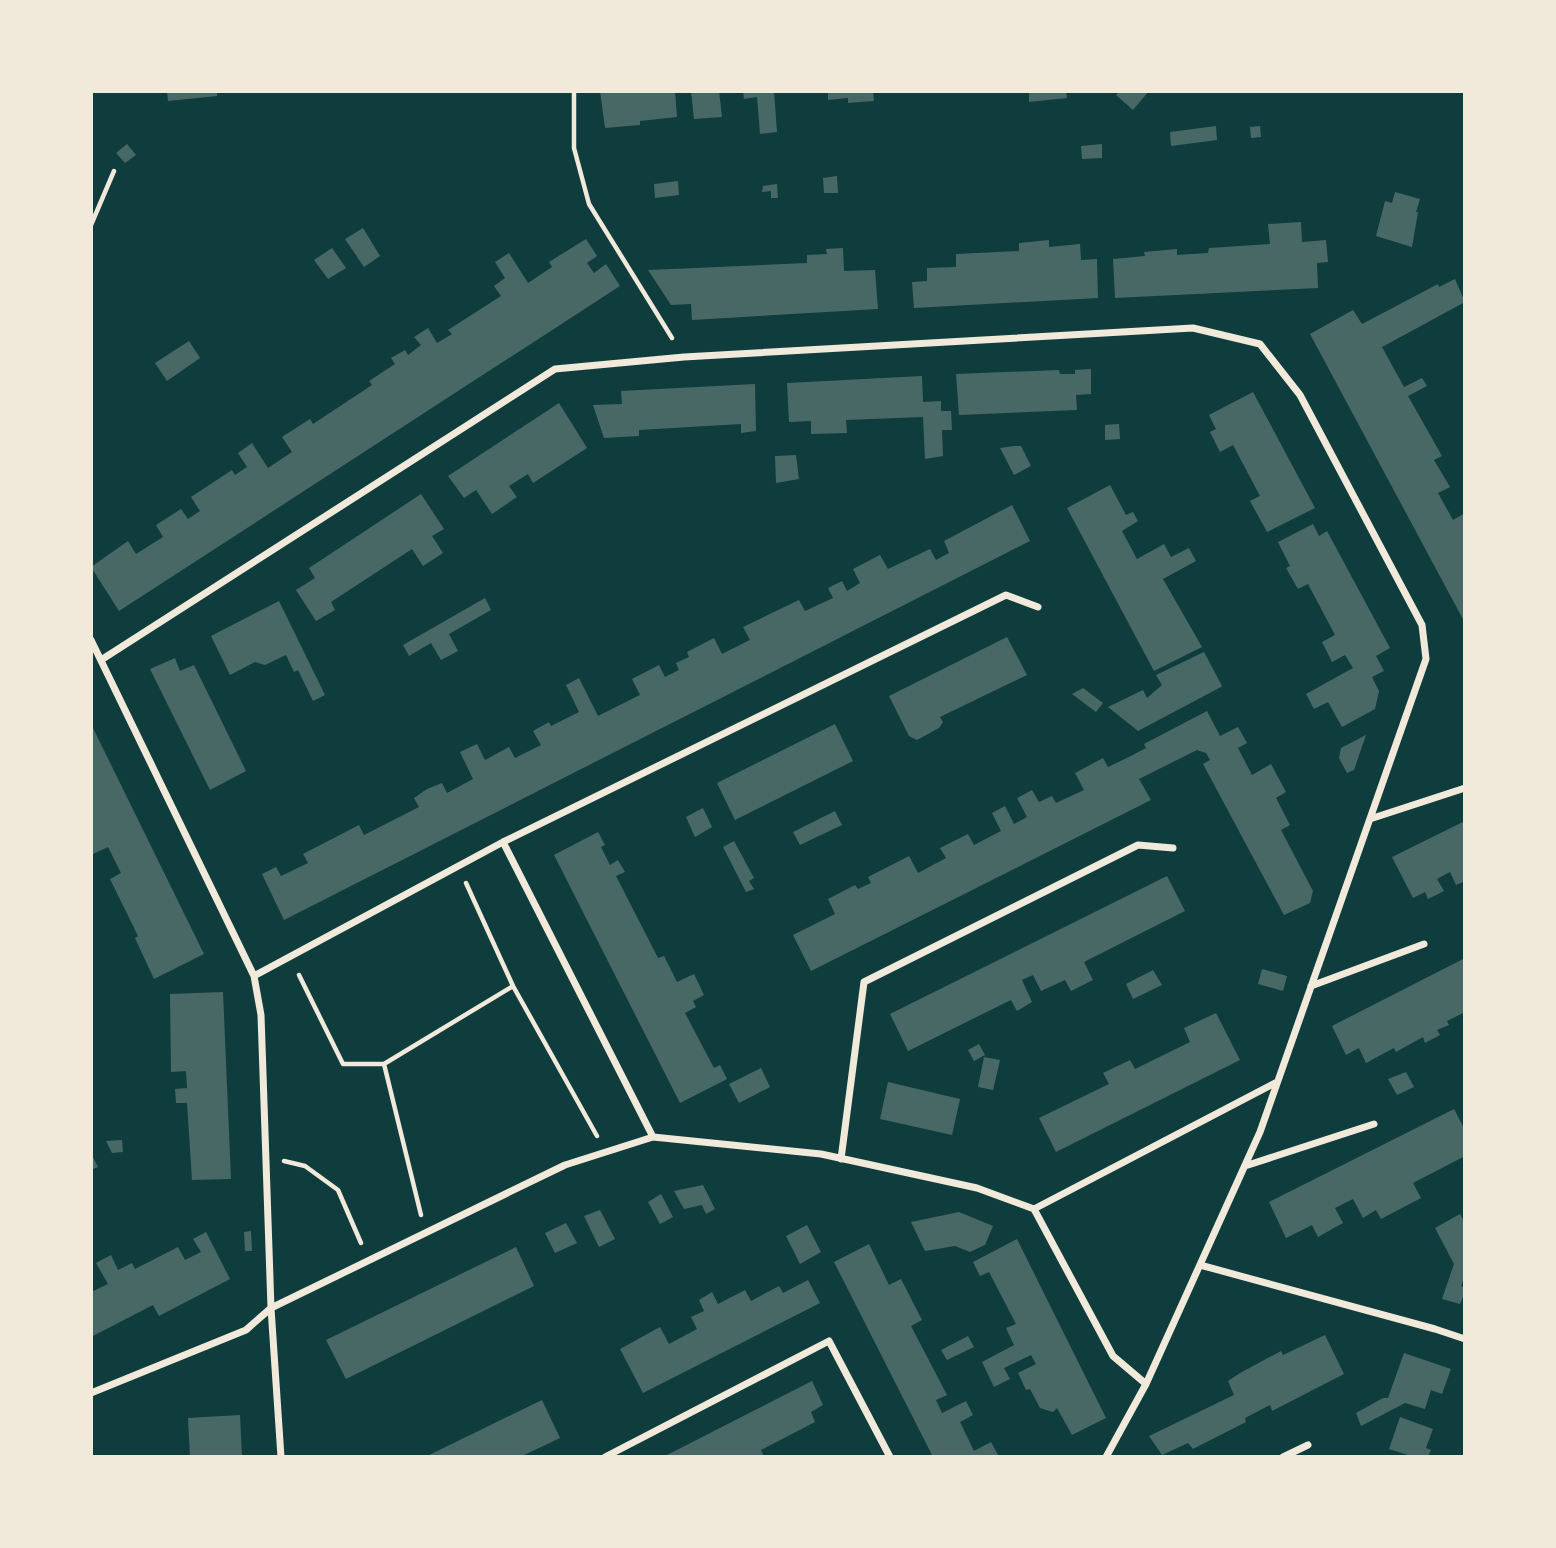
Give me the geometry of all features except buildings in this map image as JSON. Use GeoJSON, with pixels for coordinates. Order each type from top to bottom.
{"type":"FeatureCollection","features":[{"type":"Feature","properties":{"kind":"street"},"geometry":{"type":"LineString","coordinates":[[101,660],[555,369],[684,357],[1193,328],[1260,344],[1300,395],[1422,625],[1426,659],[1278,1082],[1245,1166],[1146,1384],[1106,1457]]}},
{"type":"Feature","properties":{"kind":"street"},"geometry":{"type":"LineString","coordinates":[[254,976],[503,842],[1006,595],[1038,607]]}},
{"type":"Feature","properties":{"kind":"street"},"geometry":{"type":"LineString","coordinates":[[91,640],[254,976],[261,1014],[271,1308],[281,1457]]}},
{"type":"Feature","properties":{"kind":"street"},"geometry":{"type":"LineString","coordinates":[[1370,820],[1465,788]]}},
{"type":"Feature","properties":{"kind":"street"},"geometry":{"type":"LineString","coordinates":[[503,842],[653,1136]]}},
{"type":"Feature","properties":{"kind":"street"},"geometry":{"type":"LineString","coordinates":[[841,1159],[864,982],[1138,845],[1173,848]]}},
{"type":"Feature","properties":{"kind":"street"},"geometry":{"type":"LineString","coordinates":[[1311,986],[1424,944]]}},
{"type":"Feature","properties":{"kind":"street"},"geometry":{"type":"LineString","coordinates":[[1034,1209],[1278,1082]]}},
{"type":"Feature","properties":{"kind":"street"},"geometry":{"type":"LineString","coordinates":[[1245,1166],[1374,1124]]}},
{"type":"Feature","properties":{"kind":"street"},"geometry":{"type":"LineString","coordinates":[[91,1393],[246,1330],[271,1308],[565,1165],[653,1136],[821,1154],[977,1188],[1034,1209],[1112,1356],[1146,1384]]}},
{"type":"Feature","properties":{"kind":"street"},"geometry":{"type":"LineString","coordinates":[[1200,1265],[1465,1339]]}},
{"type":"Feature","properties":{"kind":"street"},"geometry":{"type":"LineString","coordinates":[[606,1457],[829,1341],[890,1457]]}},
{"type":"Feature","properties":{"kind":"street"},"geometry":{"type":"LineString","coordinates":[[1283,1457],[1308,1445]]}},
{"type":"Feature","properties":{"kind":"path"},"geometry":{"type":"LineString","coordinates":[[574,91],[574,148],[589,204],[684,357]]}},
{"type":"Feature","properties":{"kind":"path"},"geometry":{"type":"LineString","coordinates":[[91,225],[114,171]]}},
{"type":"Feature","properties":{"kind":"path"},"geometry":{"type":"LineString","coordinates":[[458,866],[513,986],[606,1152]]}},
{"type":"Feature","properties":{"kind":"path"},"geometry":{"type":"LineString","coordinates":[[291,956],[343,1064],[384,1064],[513,986]]}},
{"type":"Feature","properties":{"kind":"path"},"geometry":{"type":"LineString","coordinates":[[384,1064],[428,1232]]}},
{"type":"Feature","properties":{"kind":"path"},"geometry":{"type":"LineString","coordinates":[[266,1157],[305,1166],[338,1190],[369,1261]]}}]}
